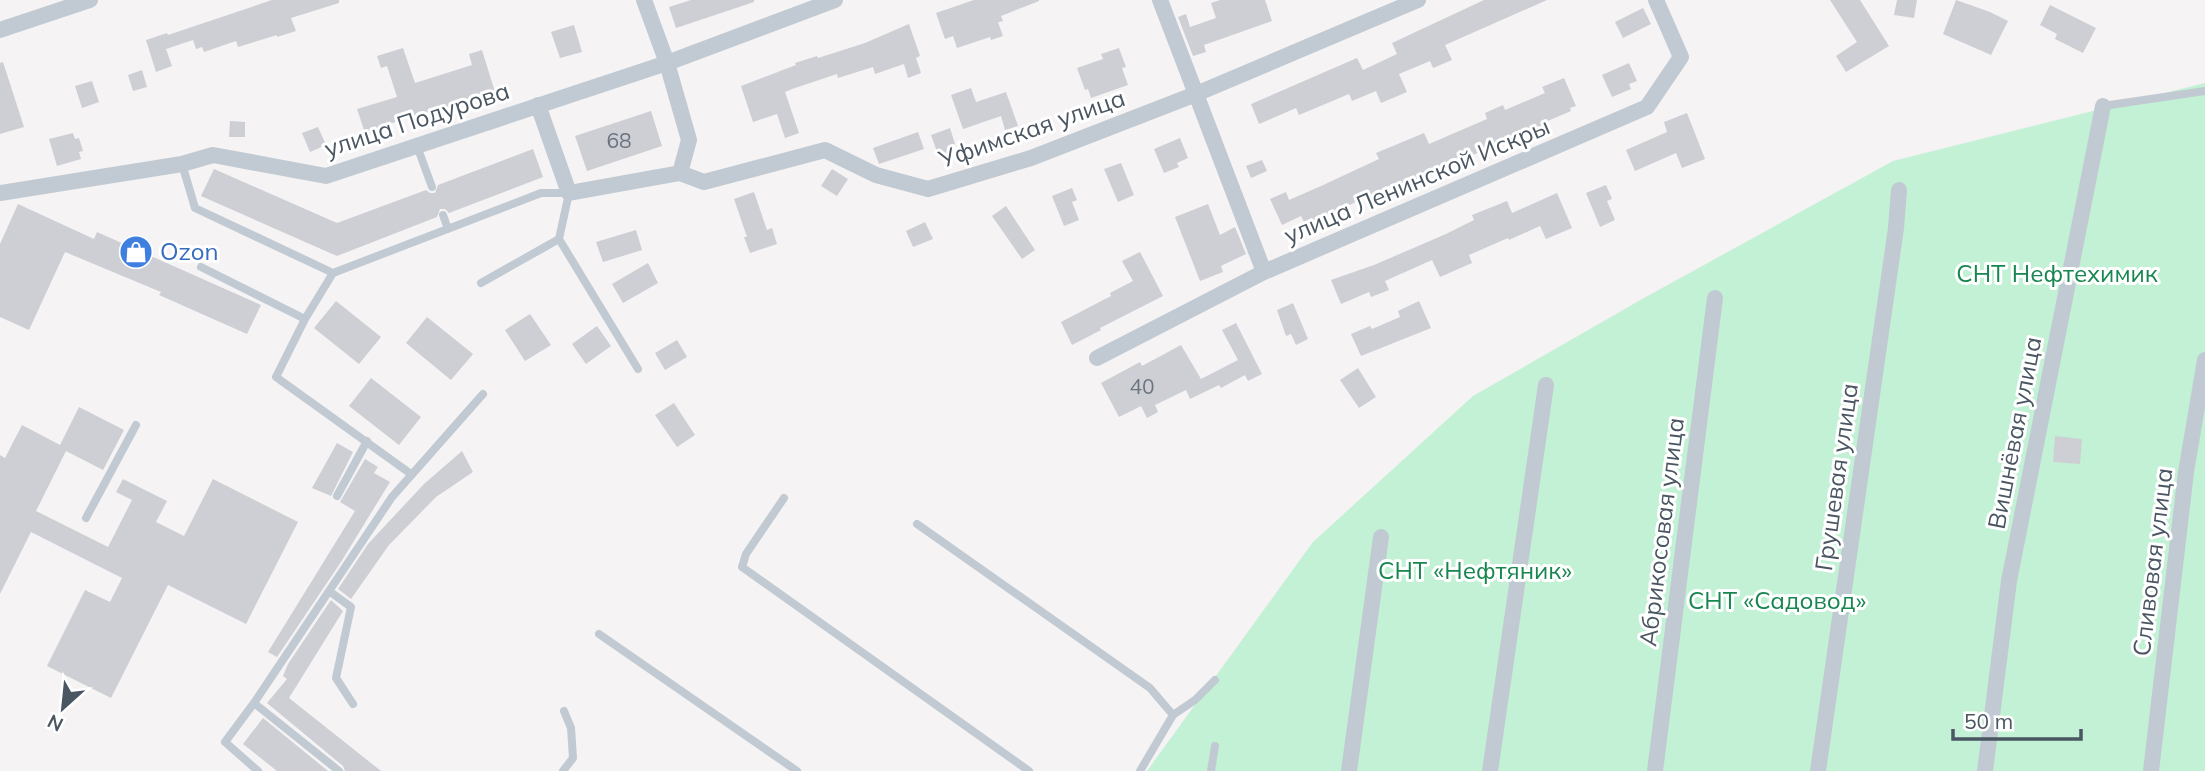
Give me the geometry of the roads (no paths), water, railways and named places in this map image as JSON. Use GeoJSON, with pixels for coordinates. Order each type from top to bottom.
{"type":"FeatureCollection","features":[{"type":"Feature","properties":{"kind":"street"},"geometry":{"type":"LineString","coordinates":[[0,30],[90,0]]}},
{"type":"Feature","properties":{"kind":"street"},"geometry":{"type":"LineString","coordinates":[[644,0],[667,63],[689,140],[680,173]]}},
{"type":"Feature","properties":{"kind":"street","name":"улица Подурова"},"geometry":{"type":"LineString","coordinates":[[0,193],[182,164],[213,155],[326,176],[667,63],[835,0]]}},
{"type":"Feature","properties":{"kind":"street"},"geometry":{"type":"LineString","coordinates":[[1160,0],[1264,272]]}},
{"type":"Feature","properties":{"kind":"street","name":"Уфимская улица"},"geometry":{"type":"LineString","coordinates":[[569,193],[680,173],[704,182],[825,150],[876,175],[928,189],[1031,158],[1196,94],[1418,0]]}},
{"type":"Feature","properties":{"kind":"street","name":"улица Ленинской Искры"},"geometry":{"type":"LineString","coordinates":[[1097,358],[1264,272],[1647,107],[1681,57],[1657,0]]}},
{"type":"Feature","properties":{"kind":"street"},"geometry":{"type":"LineString","coordinates":[[538,105],[569,193]]}},
{"type":"Feature","properties":{"kind":"street","name":"Вишнёвая улица"},"geometry":{"type":"LineString","coordinates":[[1985,771],[2009,581],[2103,106]]}},
{"type":"Feature","properties":{"kind":"street","name":"Грушевая улица"},"geometry":{"type":"LineString","coordinates":[[1818,771],[1896,228],[1899,190]]}},
{"type":"Feature","properties":{"kind":"street","name":"Абрикосовая улица"},"geometry":{"type":"LineString","coordinates":[[1655,771],[1715,298]]}},
{"type":"Feature","properties":{"kind":"street","name":"Сливовая улица"},"geometry":{"type":"LineString","coordinates":[[2151,771],[2186,472],[2205,360]]}},
{"type":"Feature","properties":{"kind":"street"},"geometry":{"type":"LineString","coordinates":[[1490,771],[1546,385]]}},
{"type":"Feature","properties":{"kind":"street"},"geometry":{"type":"LineString","coordinates":[[1349,771],[1381,537]]}},
{"type":"Feature","properties":{"kind":"lane"},"geometry":{"type":"LineString","coordinates":[[2103,106],[2205,91]]}},
{"type":"Feature","properties":{"kind":"lane"},"geometry":{"type":"LineString","coordinates":[[417,146],[432,187]]}},
{"type":"Feature","properties":{"kind":"lane"},"geometry":{"type":"LineString","coordinates":[[182,164],[195,208],[333,273]]}},
{"type":"Feature","properties":{"kind":"lane"},"geometry":{"type":"LineString","coordinates":[[411,474],[276,377],[305,319],[333,273],[541,193],[569,193],[559,239],[638,369]]}},
{"type":"Feature","properties":{"kind":"lane"},"geometry":{"type":"LineString","coordinates":[[443,215],[448,229]]}},
{"type":"Feature","properties":{"kind":"lane"},"geometry":{"type":"LineString","coordinates":[[481,283],[559,239]]}},
{"type":"Feature","properties":{"kind":"lane"},"geometry":{"type":"LineString","coordinates":[[201,267],[305,319]]}},
{"type":"Feature","properties":{"kind":"lane"},"geometry":{"type":"LineString","coordinates":[[258,771],[225,741],[254,703],[392,497],[483,394]]}},
{"type":"Feature","properties":{"kind":"lane"},"geometry":{"type":"LineString","coordinates":[[86,518],[136,425]]}},
{"type":"Feature","properties":{"kind":"lane"},"geometry":{"type":"LineString","coordinates":[[337,496],[366,442]]}},
{"type":"Feature","properties":{"kind":"lane"},"geometry":{"type":"LineString","coordinates":[[784,498],[746,554],[742,566],[1029,771]]}},
{"type":"Feature","properties":{"kind":"lane"},"geometry":{"type":"LineString","coordinates":[[916,524],[1150,688],[1173,715]]}},
{"type":"Feature","properties":{"kind":"lane"},"geometry":{"type":"LineString","coordinates":[[329,591],[351,607],[336,678],[353,704]]}},
{"type":"Feature","properties":{"kind":"lane"},"geometry":{"type":"LineString","coordinates":[[598,634],[797,771]]}},
{"type":"Feature","properties":{"kind":"lane"},"geometry":{"type":"LineString","coordinates":[[1140,771],[1173,715],[1195,700],[1214,680]]}},
{"type":"Feature","properties":{"kind":"lane"},"geometry":{"type":"LineString","coordinates":[[254,703],[339,771]]}},
{"type":"Feature","properties":{"kind":"lane"},"geometry":{"type":"LineString","coordinates":[[563,771],[573,758],[571,728],[564,711]]}},
{"type":"Feature","properties":{"kind":"lane"},"geometry":{"type":"LineString","coordinates":[[1211,771],[1215,746]]}},
{"type":"Feature","properties":{"kind":"place","name":"Ozon"},"geometry":{"type":"Point","coordinates":[136,252]}},
{"type":"Feature","properties":{"kind":"park label","name":"СНТ Нефтехимик"},"geometry":{"type":"Point","coordinates":[2057,274]}},
{"type":"Feature","properties":{"kind":"park label","name":"СНТ «Нефтяник»"},"geometry":{"type":"Point","coordinates":[1475,571]}},
{"type":"Feature","properties":{"kind":"park label","name":"СНТ «Садовод»"},"geometry":{"type":"Point","coordinates":[1777,601]}}]}
